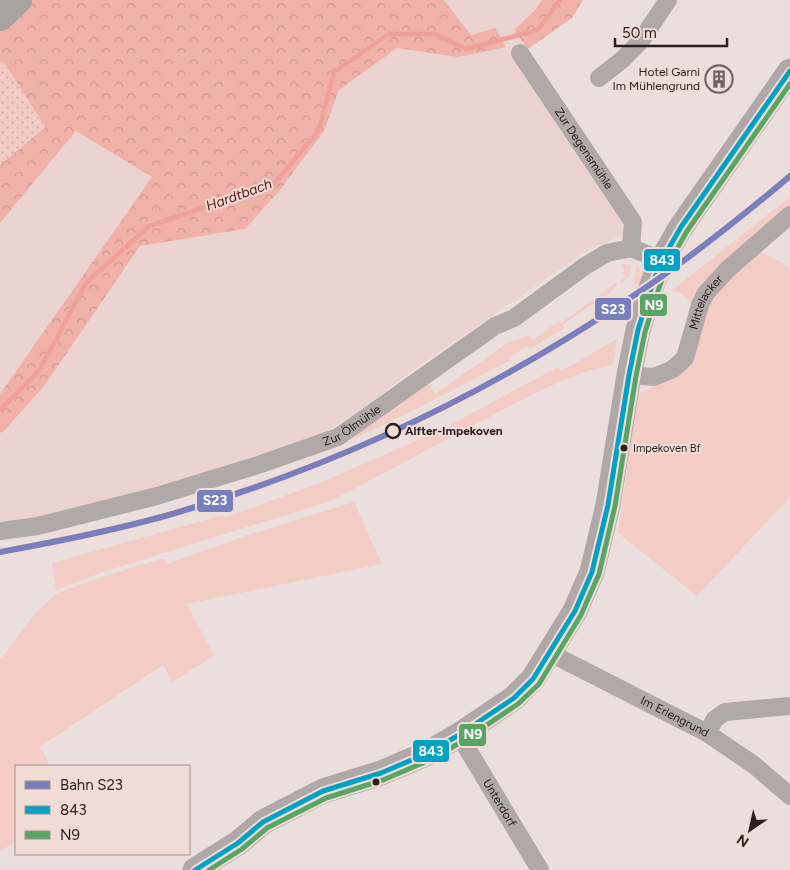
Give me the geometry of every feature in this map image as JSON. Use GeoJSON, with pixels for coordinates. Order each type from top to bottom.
{"type":"FeatureCollection","features":[{"type":"Feature","properties":{"kind":"main road"},"geometry":{"type":"LineString","coordinates":[[0,16],[18,0]]}},
{"type":"Feature","properties":{"kind":"street"},"geometry":{"type":"LineString","coordinates":[[599,78],[624,59],[640,42],[668,0]]}},
{"type":"Feature","properties":{"kind":"street","name":"Zur Degensmühle"},"geometry":{"type":"LineString","coordinates":[[520,53],[633,222],[631,248]]}},
{"type":"Feature","properties":{"kind":"street"},"geometry":{"type":"LineString","coordinates":[[195,870],[238,843],[263,822],[285,810],[323,791],[381,772],[428,753],[459,735],[514,698],[533,679],[575,611],[592,572],[608,505],[628,375],[638,330],[647,298],[662,260],[681,227],[790,71]]}},
{"type":"Feature","properties":{"kind":"street","name":"Mittelacker"},"geometry":{"type":"LineString","coordinates":[[628,375],[654,377],[672,369],[685,358],[700,305],[706,293],[728,269],[790,215]]}},
{"type":"Feature","properties":{"kind":"street"},"geometry":{"type":"LineString","coordinates":[[631,248],[662,260]]}},
{"type":"Feature","properties":{"kind":"street","name":"Zur Ölmühle"},"geometry":{"type":"LineString","coordinates":[[0,531],[38,526],[157,496],[258,465],[338,436],[495,326],[514,318],[584,266],[607,253],[631,248]]}},
{"type":"Feature","properties":{"kind":"street","name":"Im Erlengrund"},"geometry":{"type":"LineString","coordinates":[[550,653],[707,733],[754,764],[790,796]]}},
{"type":"Feature","properties":{"kind":"street"},"geometry":{"type":"LineString","coordinates":[[707,733],[715,719],[725,712],[790,706]]}},
{"type":"Feature","properties":{"kind":"street","name":"Unterdorf"},"geometry":{"type":"LineString","coordinates":[[459,735],[540,870]]}},
{"type":"Feature","properties":{"kind":"shaded area"},"geometry":{"type":"Polygon","coordinates":[[[444,0],[542,0],[536,9],[514,30],[528,49],[632,231],[585,252],[324,433],[163,487],[41,517],[0,521],[0,433],[4,431],[45,385],[141,246],[245,229],[280,190],[324,131],[339,90],[396,48],[457,57],[471,35],[444,0]]]}},
{"type":"Feature","properties":{"kind":"shaded area"},"geometry":{"type":"Polygon","coordinates":[[[3,61],[45,127],[0,165],[0,64],[3,61]]]}},
{"type":"Feature","properties":{"kind":"shaded area"},"geometry":{"type":"Polygon","coordinates":[[[76,131],[153,177],[0,394],[0,223],[76,131]]]}},
{"type":"Feature","properties":{"kind":"shaded area"},"geometry":{"type":"Polygon","coordinates":[[[790,197],[790,207],[692,303],[679,292],[671,291],[790,197]]]}},
{"type":"Feature","properties":{"kind":"shaded area"},"geometry":{"type":"Polygon","coordinates":[[[761,252],[790,267],[790,497],[697,596],[618,533],[637,399],[640,393],[680,375],[692,358],[710,296],[761,252]]]}},
{"type":"Feature","properties":{"kind":"shaded area"},"geometry":{"type":"Polygon","coordinates":[[[621,264],[631,265],[629,276],[622,283],[620,280],[625,277],[622,273],[625,271],[621,264]]]}},
{"type":"Feature","properties":{"kind":"shaded area"},"geometry":{"type":"Polygon","coordinates":[[[637,264],[641,273],[640,284],[633,286],[637,264]]]}},
{"type":"Feature","properties":{"kind":"shaded area"},"geometry":{"type":"Polygon","coordinates":[[[616,283],[617,285],[607,295],[563,324],[564,328],[530,349],[528,346],[510,357],[511,360],[394,420],[346,442],[427,382],[435,394],[506,344],[528,335],[533,340],[559,321],[561,323],[616,283]]]}},
{"type":"Feature","properties":{"kind":"shaded area"},"geometry":{"type":"Polygon","coordinates":[[[617,339],[613,365],[566,379],[527,397],[331,501],[103,572],[56,590],[52,563],[223,515],[224,518],[320,483],[436,432],[438,435],[452,428],[450,425],[558,367],[561,371],[617,339]]]}},
{"type":"Feature","properties":{"kind":"shaded area"},"geometry":{"type":"Polygon","coordinates":[[[354,502],[382,564],[187,604],[214,656],[172,682],[163,665],[40,747],[49,765],[15,765],[15,843],[0,851],[0,658],[36,612],[57,593],[164,558],[167,564],[248,535],[354,502]]]}},
{"type":"Feature","properties":{"kind":"green space"},"geometry":{"type":"Polygon","coordinates":[[[0,0],[444,0],[471,35],[495,28],[506,47],[457,57],[397,48],[339,90],[324,131],[280,190],[245,229],[140,246],[45,385],[4,431],[0,433],[0,394],[152,177],[76,131],[0,223],[0,165],[45,127],[3,61],[0,64],[0,0]]]}},
{"type":"Feature","properties":{"kind":"green space"},"geometry":{"type":"Polygon","coordinates":[[[542,0],[583,0],[572,18],[528,49],[514,30],[536,9],[542,0]]]}},
{"type":"Feature","properties":{"kind":"waterway","name":"Hardtbach"},"geometry":{"type":"LineString","coordinates":[[0,410],[39,371],[86,283],[149,226],[274,184],[319,130],[334,72],[389,34],[434,34],[466,49],[538,30],[560,0]]}},
{"type":"Feature","properties":{"kind":"rail line","name":"S23"},"geometry":{"type":"LineString","coordinates":[[0,552],[124,527],[165,516],[287,476],[405,426],[462,398],[518,367],[573,335],[627,300],[710,241],[790,176]]}},
{"type":"Feature","properties":{"kind":"transit line","name":"843"},"geometry":{"type":"LineString","coordinates":[[195,870],[238,843],[263,822],[323,791],[381,773],[428,753],[459,735],[514,698],[533,679],[575,611],[592,572],[608,505],[638,330],[662,260],[681,227],[790,71]]}},
{"type":"Feature","properties":{"kind":"transit line","name":"N9"},"geometry":{"type":"LineString","coordinates":[[209,870],[242,849],[267,828],[326,798],[383,780],[432,759],[463,741],[518,704],[539,684],[581,615],[599,574],[615,506],[645,332],[669,263],[687,231],[790,84]]}},
{"type":"Feature","properties":{"kind":"place","name":"Hotel Garni Im Mühlengrund"},"geometry":{"type":"Point","coordinates":[719,79]}},
{"type":"Feature","properties":{"kind":"place","name":"Alfter-Impekoven"},"geometry":{"type":"Point","coordinates":[393,431]}},
{"type":"Feature","properties":{"kind":"place","name":"Impekoven Bf"},"geometry":{"type":"Point","coordinates":[624,448]}}]}
